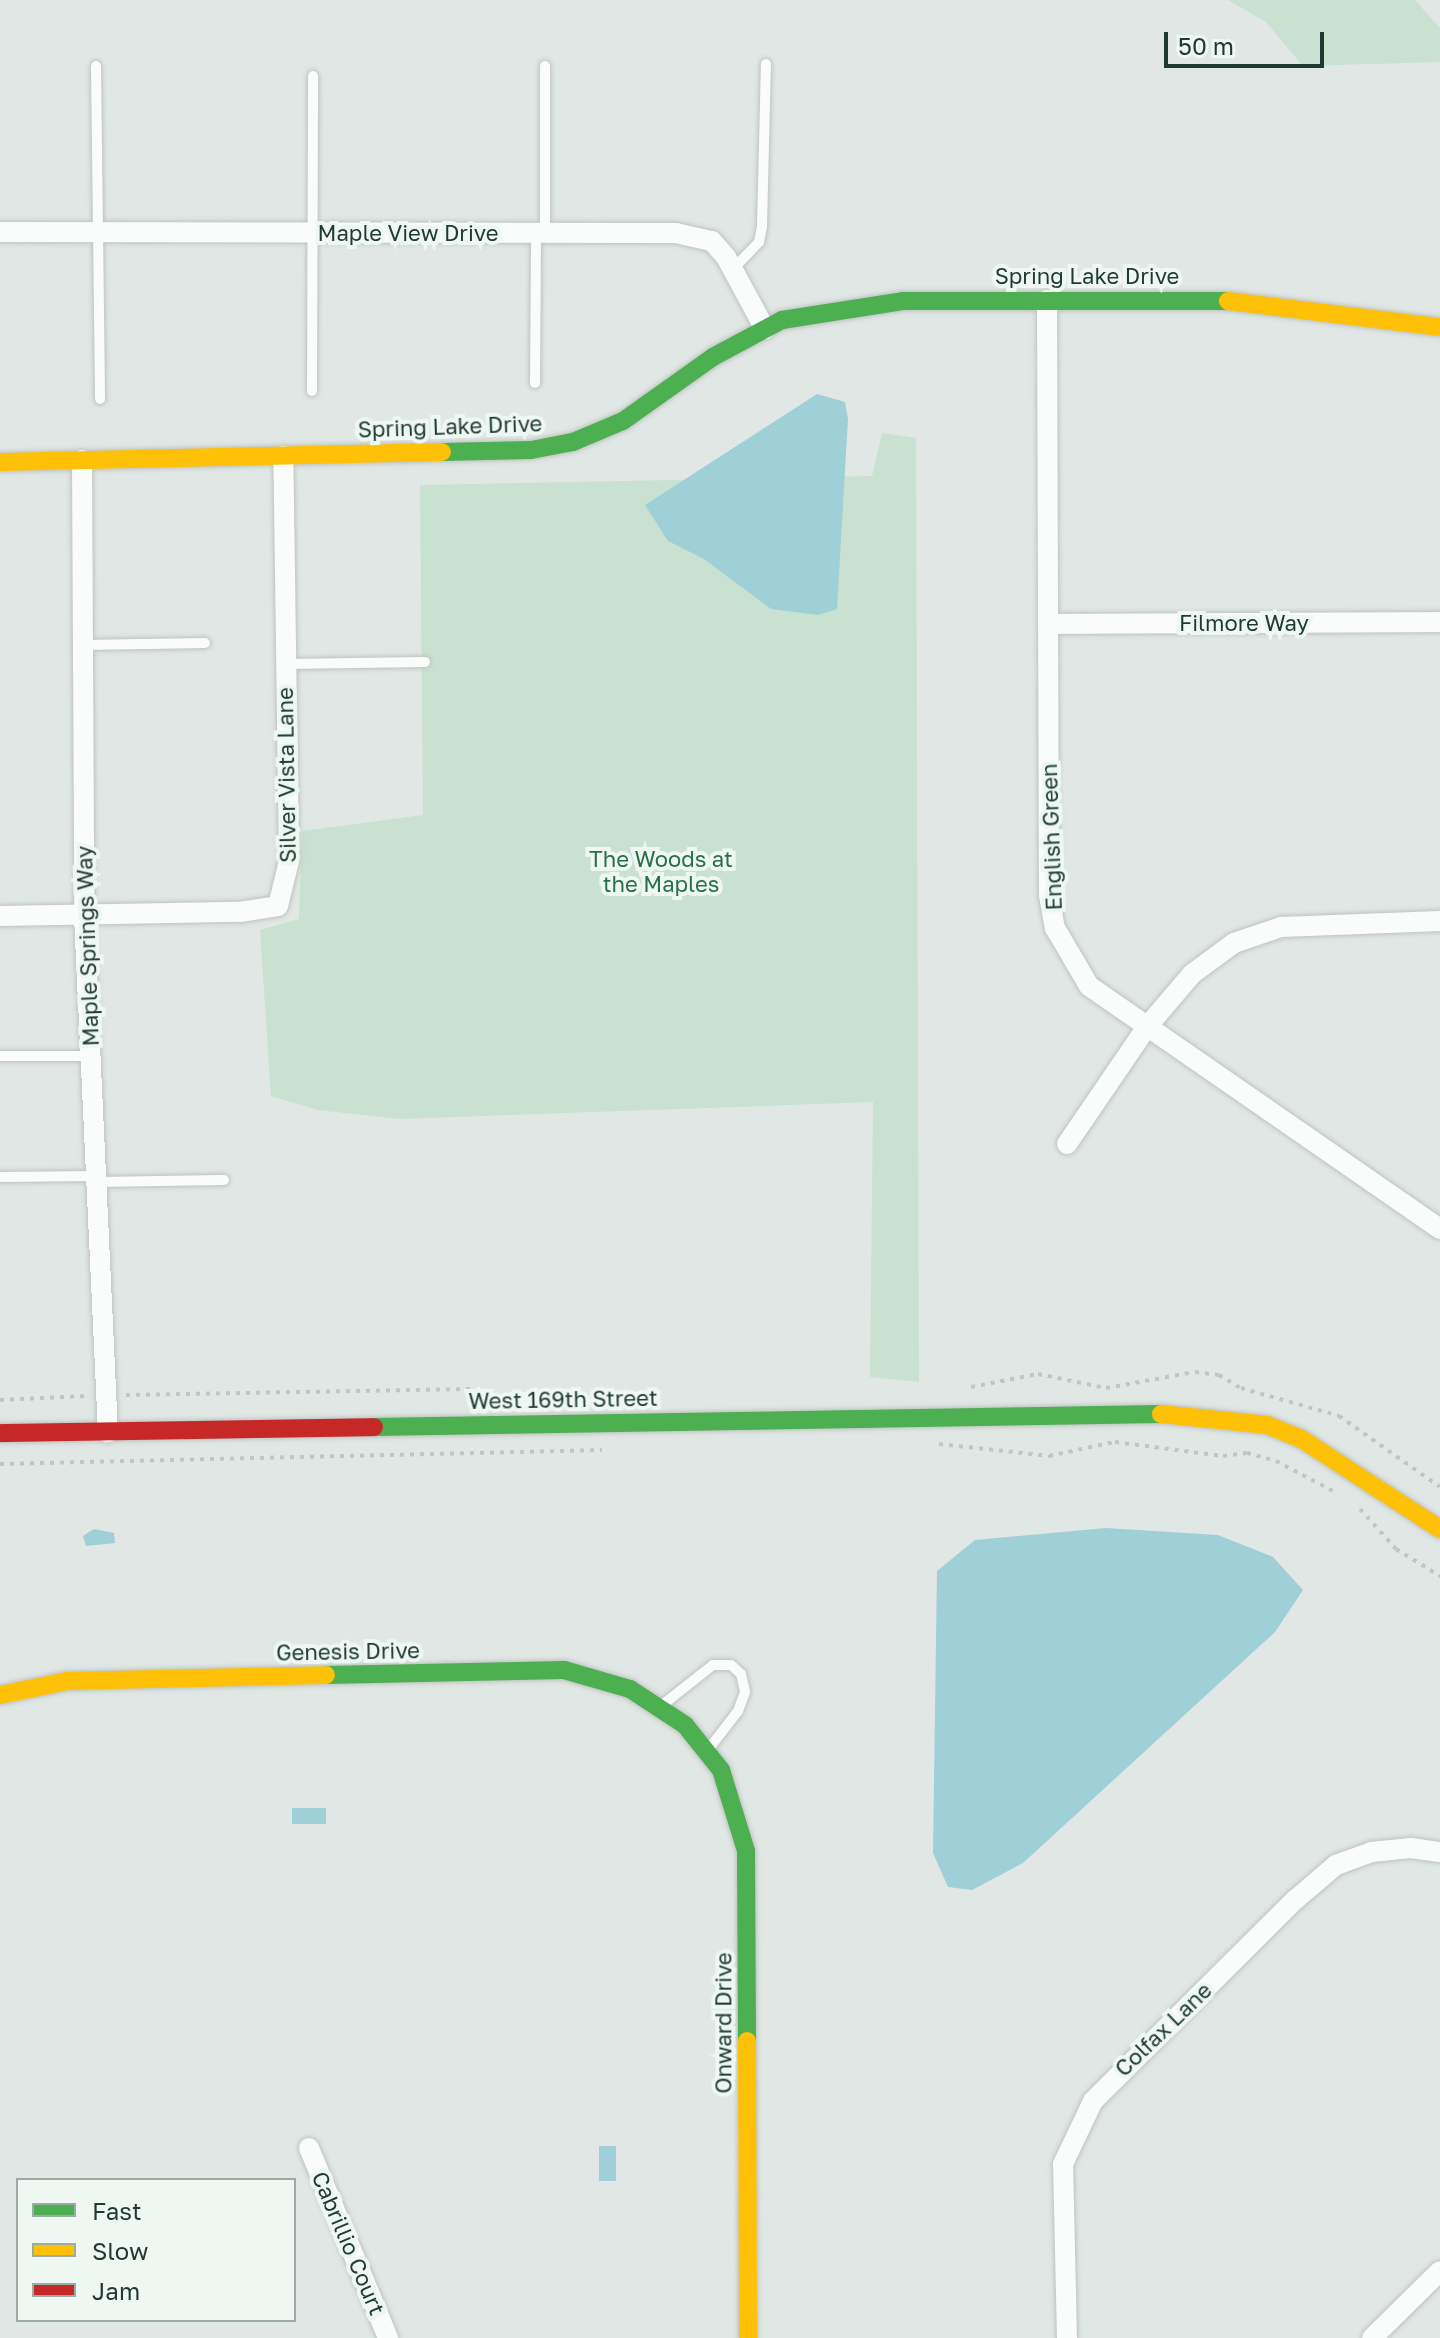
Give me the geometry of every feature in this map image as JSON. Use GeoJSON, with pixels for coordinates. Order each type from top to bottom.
{"type":"FeatureCollection","features":[{"type":"Feature","properties":{"kind":"street","name":"Maple View Drive"},"geometry":{"type":"LineString","coordinates":[[0,232],[676,233],[712,241],[733,269],[765,329]]}},
{"type":"Feature","properties":{"kind":"street","name":"English Green"},"geometry":{"type":"LineString","coordinates":[[1047,300],[1049,895],[1055,928],[1089,986],[1440,1229]]}},
{"type":"Feature","properties":{"kind":"street","name":"Spring Lake Drive"},"geometry":{"type":"LineString","coordinates":[[0,462],[531,450],[573,442],[623,421],[713,357],[782,320],[903,301],[1257,301],[1440,327]]}},
{"type":"Feature","properties":{"kind":"street","name":"Silver Vista Lane"},"geometry":{"type":"LineString","coordinates":[[88,916],[240,912],[278,906],[289,861],[283,456]]}},
{"type":"Feature","properties":{"kind":"street","name":"Maple Springs Way"},"geometry":{"type":"LineString","coordinates":[[82,460],[90,1056],[108,1432]]}},
{"type":"Feature","properties":{"kind":"street","name":"Filmore Way"},"geometry":{"type":"LineString","coordinates":[[1048,624],[1440,622]]}},
{"type":"Feature","properties":{"kind":"street"},"geometry":{"type":"LineString","coordinates":[[0,916],[88,916]]}},
{"type":"Feature","properties":{"kind":"street"},"geometry":{"type":"LineString","coordinates":[[1067,1144],[1146,1028],[1192,974],[1234,943],[1281,927],[1440,921]]}},
{"type":"Feature","properties":{"kind":"street","name":"West 169th Street"},"geometry":{"type":"LineString","coordinates":[[0,1433],[1193,1413],[1267,1425],[1332,1455],[1440,1529]]}},
{"type":"Feature","properties":{"kind":"street","name":"Genesis Drive"},"geometry":{"type":"LineString","coordinates":[[0,1695],[67,1681],[564,1670],[596,1676],[661,1706],[685,1725]]}},
{"type":"Feature","properties":{"kind":"street","name":"Onward Drive"},"geometry":{"type":"LineString","coordinates":[[685,1725],[707,1751],[732,1797],[746,1851],[748,2338]]}},
{"type":"Feature","properties":{"kind":"street","name":"Colfax Lane"},"geometry":{"type":"LineString","coordinates":[[1067,2338],[1063,2164],[1093,2101],[1138,2052],[1336,1865],[1371,1852],[1411,1848],[1440,1852]]}},
{"type":"Feature","properties":{"kind":"street","name":"Cabrillio Court"},"geometry":{"type":"LineString","coordinates":[[309,2148],[388,2338]]}},
{"type":"Feature","properties":{"kind":"street"},"geometry":{"type":"LineString","coordinates":[[1372,2338],[1440,2271]]}},
{"type":"Feature","properties":{"kind":"lane"},"geometry":{"type":"LineString","coordinates":[[733,269],[759,242],[762,226],[766,64]]}},
{"type":"Feature","properties":{"kind":"lane"},"geometry":{"type":"LineString","coordinates":[[96,66],[100,399]]}},
{"type":"Feature","properties":{"kind":"lane"},"geometry":{"type":"LineString","coordinates":[[535,383],[545,66]]}},
{"type":"Feature","properties":{"kind":"lane"},"geometry":{"type":"LineString","coordinates":[[312,391],[313,76]]}},
{"type":"Feature","properties":{"kind":"lane"},"geometry":{"type":"LineString","coordinates":[[83,645],[205,643]]}},
{"type":"Feature","properties":{"kind":"lane"},"geometry":{"type":"LineString","coordinates":[[284,664],[425,662]]}},
{"type":"Feature","properties":{"kind":"lane"},"geometry":{"type":"LineString","coordinates":[[0,1056],[90,1056]]}},
{"type":"Feature","properties":{"kind":"lane"},"geometry":{"type":"LineString","coordinates":[[0,1177],[224,1180]]}},
{"type":"Feature","properties":{"kind":"lane"},"geometry":{"type":"LineString","coordinates":[[661,1706],[713,1665],[731,1665],[741,1674],[745,1692],[738,1711],[707,1751]]}},
{"type":"Feature","properties":{"kind":"path"},"geometry":{"type":"LineString","coordinates":[[0,1400],[105,1395],[471,1389]]}},
{"type":"Feature","properties":{"kind":"path"},"geometry":{"type":"LineString","coordinates":[[931,1443],[1049,1456],[1115,1442],[1223,1456],[1247,1453],[1338,1493]]}},
{"type":"Feature","properties":{"kind":"path"},"geometry":{"type":"LineString","coordinates":[[0,1464],[616,1449]]}},
{"type":"Feature","properties":{"kind":"path"},"geometry":{"type":"LineString","coordinates":[[1355,1504],[1396,1549],[1440,1576]]}},
{"type":"Feature","properties":{"kind":"green space"},"geometry":{"type":"Polygon","coordinates":[[[1228,0],[1415,0],[1440,28],[1440,62],[1303,66],[1266,22],[1228,0]]]}},
{"type":"Feature","properties":{"kind":"green space","name":"The Woods at the Maples"},"geometry":{"type":"Polygon","coordinates":[[[882,433],[916,438],[919,1382],[870,1377],[873,1102],[400,1119],[318,1110],[271,1096],[260,930],[299,919],[302,831],[423,815],[420,485],[872,476],[882,433]]]}},
{"type":"Feature","properties":{"kind":"water"},"geometry":{"type":"Polygon","coordinates":[[[817,394],[845,402],[848,419],[837,609],[818,615],[771,609],[704,559],[668,541],[645,505],[817,394]]]}},
{"type":"Feature","properties":{"kind":"water"},"geometry":{"type":"Polygon","coordinates":[[[1106,1528],[1218,1535],[1273,1557],[1303,1590],[1275,1632],[1023,1863],[972,1890],[948,1887],[933,1853],[937,1571],[975,1540],[1106,1528]]]}},
{"type":"Feature","properties":{"kind":"water"},"geometry":{"type":"Polygon","coordinates":[[[94,1529],[114,1533],[115,1543],[86,1546],[83,1536],[94,1529]]]}},
{"type":"Feature","properties":{"kind":"water"},"geometry":{"type":"Polygon","coordinates":[[[292,1808],[326,1808],[326,1824],[292,1824],[292,1808]]]}},
{"type":"Feature","properties":{"kind":"water"},"geometry":{"type":"Polygon","coordinates":[[[599,2146],[616,2146],[616,2181],[599,2181],[599,2146]]]}},
{"type":"Feature","properties":{"kind":"traffic: fast"},"geometry":{"type":"LineString","coordinates":[[442,452],[531,450],[573,442],[623,421],[713,357],[782,320],[903,301],[1228,301]]}},
{"type":"Feature","properties":{"kind":"traffic: fast"},"geometry":{"type":"LineString","coordinates":[[374,1427],[1161,1414]]}},
{"type":"Feature","properties":{"kind":"traffic: fast"},"geometry":{"type":"LineString","coordinates":[[326,1675],[564,1670],[630,1689],[685,1725],[721,1770],[746,1851],[747,2041]]}},
{"type":"Feature","properties":{"kind":"traffic: slow"},"geometry":{"type":"LineString","coordinates":[[1228,301],[1440,327]]}},
{"type":"Feature","properties":{"kind":"traffic: slow"},"geometry":{"type":"LineString","coordinates":[[0,462],[442,452]]}},
{"type":"Feature","properties":{"kind":"traffic: slow"},"geometry":{"type":"LineString","coordinates":[[1161,1414],[1267,1425],[1300,1438],[1440,1529]]}},
{"type":"Feature","properties":{"kind":"traffic: slow"},"geometry":{"type":"LineString","coordinates":[[0,1695],[67,1681],[326,1675]]}},
{"type":"Feature","properties":{"kind":"traffic: slow"},"geometry":{"type":"LineString","coordinates":[[747,2041],[748,2338]]}},
{"type":"Feature","properties":{"kind":"traffic: jam"},"geometry":{"type":"LineString","coordinates":[[0,1433],[374,1427]]}}]}
